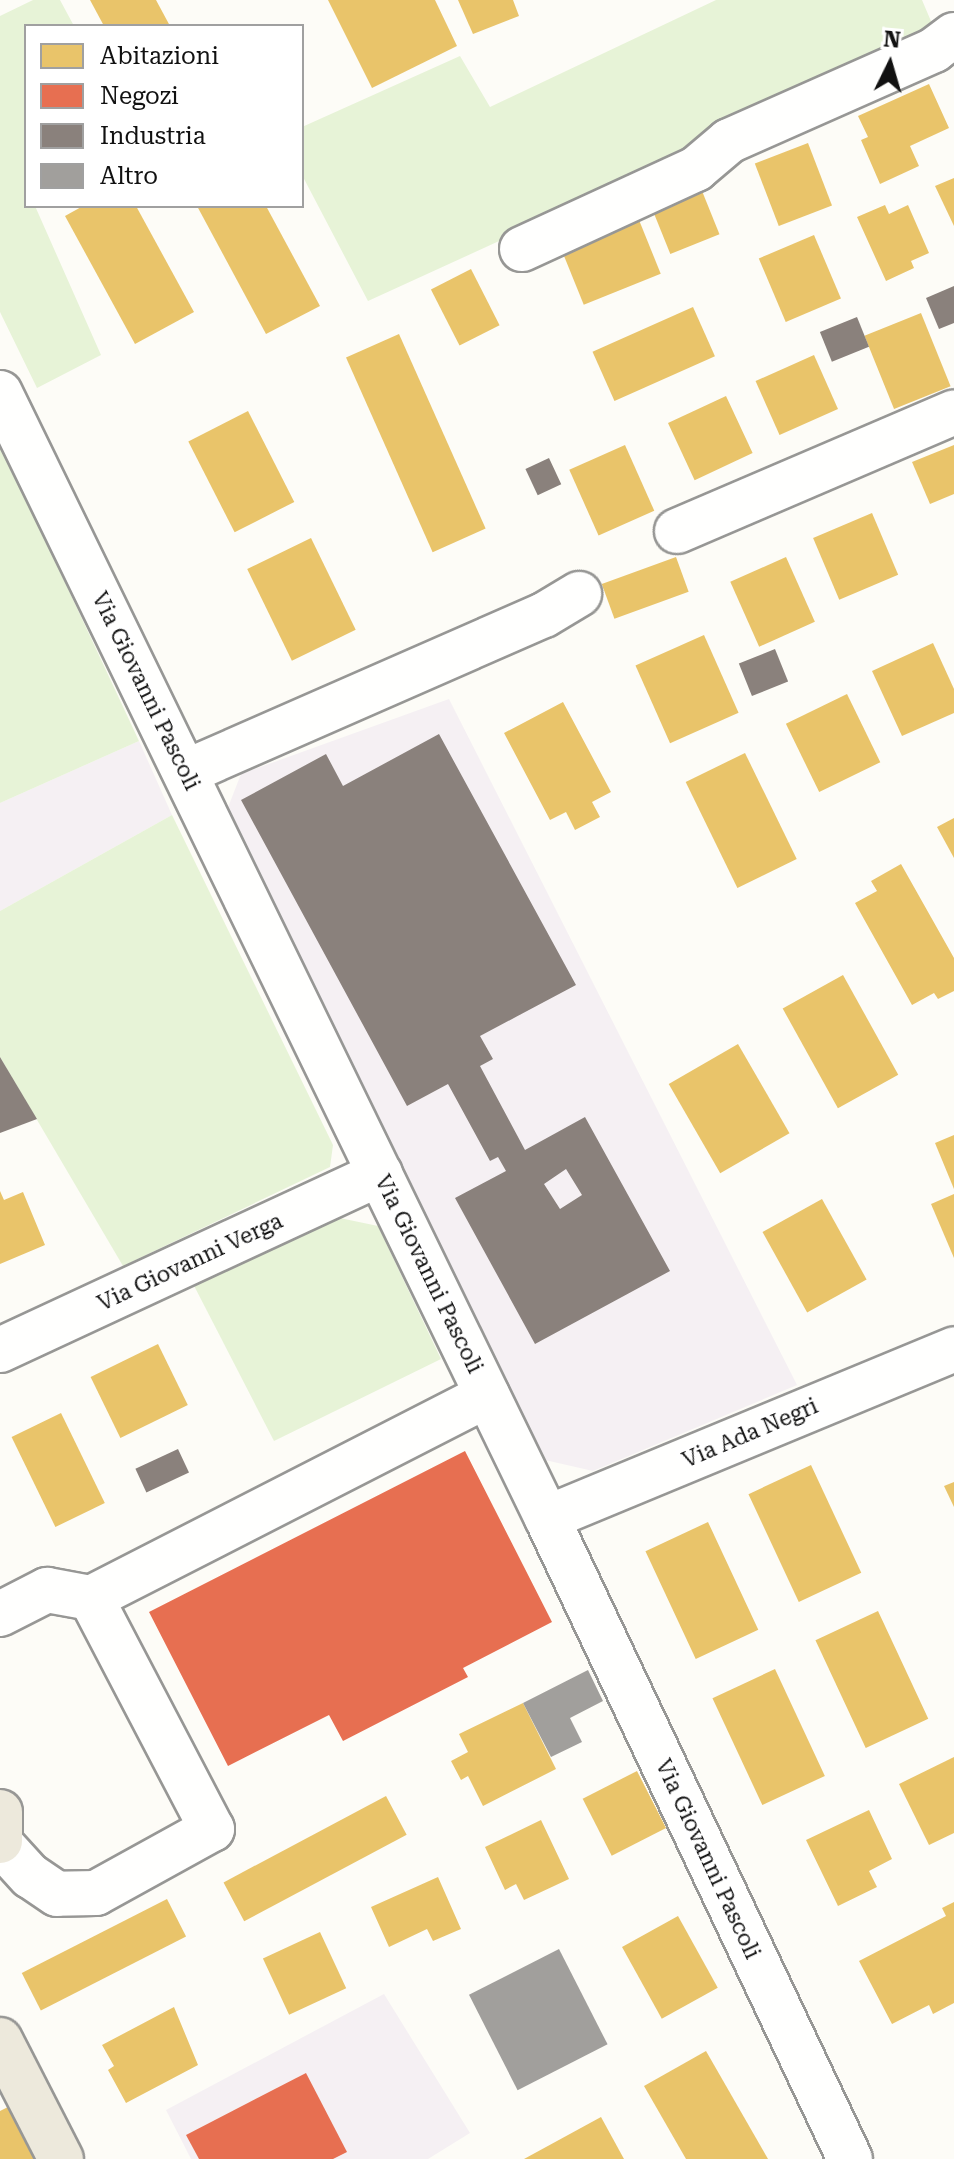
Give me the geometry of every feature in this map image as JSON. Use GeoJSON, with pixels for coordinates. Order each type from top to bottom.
{"type":"FeatureCollection","features":[{"type":"Feature","properties":{"kind":"main road"},"geometry":{"type":"LineString","coordinates":[[0,1812],[0,1842]]}},
{"type":"Feature","properties":{"kind":"main road"},"geometry":{"type":"LineString","coordinates":[[0,2040],[61,2159]]}},
{"type":"Feature","properties":{"kind":"street"},"geometry":{"type":"LineString","coordinates":[[522,249],[696,169],[729,141],[934,50],[954,35]]}},
{"type":"Feature","properties":{"kind":"street","name":"Via Giovanni Pascoli"},"geometry":{"type":"LineString","coordinates":[[0,393],[547,1518],[850,2159]]}},
{"type":"Feature","properties":{"kind":"street"},"geometry":{"type":"LineString","coordinates":[[677,531],[954,412]]}},
{"type":"Feature","properties":{"kind":"street"},"geometry":{"type":"LineString","coordinates":[[186,772],[544,615],[579,594]]}},
{"type":"Feature","properties":{"kind":"street","name":"Via Giovanni Verga"},"geometry":{"type":"LineString","coordinates":[[0,1350],[380,1174]]}},
{"type":"Feature","properties":{"kind":"street","name":"Via Ada Negri"},"geometry":{"type":"LineString","coordinates":[[547,1518],[954,1349]]}},
{"type":"Feature","properties":{"kind":"street"},"geometry":{"type":"LineString","coordinates":[[0,1614],[47,1590],[91,1598],[487,1395]]}},
{"type":"Feature","properties":{"kind":"street"},"geometry":{"type":"LineString","coordinates":[[0,1842],[30,1876],[57,1894],[96,1893],[212,1829],[91,1598]]}},
{"type":"Feature","properties":{"kind":"shaded area"},"geometry":{"type":"Polygon","coordinates":[[[449,699],[797,1385],[593,1471],[545,1460],[227,810],[241,774],[449,699]]]}},
{"type":"Feature","properties":{"kind":"shaded area"},"geometry":{"type":"Polygon","coordinates":[[[139,741],[172,815],[0,911],[0,803],[139,741]]]}},
{"type":"Feature","properties":{"kind":"shaded area"},"geometry":{"type":"Polygon","coordinates":[[[384,1994],[470,2133],[428,2159],[191,2159],[166,2110],[384,1994]]]}},
{"type":"Feature","properties":{"kind":"green space"},"geometry":{"type":"Polygon","coordinates":[[[33,0],[60,0],[73,24],[24,24],[24,208],[36,208],[101,355],[37,388],[0,312],[0,16],[33,0]]]}},
{"type":"Feature","properties":{"kind":"green space"},"geometry":{"type":"Polygon","coordinates":[[[716,0],[922,0],[939,40],[368,301],[304,179],[304,126],[460,56],[490,107],[716,0]]]}},
{"type":"Feature","properties":{"kind":"green space"},"geometry":{"type":"Polygon","coordinates":[[[0,443],[139,741],[0,803],[0,443]]]}},
{"type":"Feature","properties":{"kind":"green space"},"geometry":{"type":"Polygon","coordinates":[[[172,815],[333,1145],[330,1167],[123,1266],[0,1057],[0,911],[172,815]]]}},
{"type":"Feature","properties":{"kind":"green space"},"geometry":{"type":"Polygon","coordinates":[[[335,1217],[378,1226],[441,1359],[274,1441],[189,1276],[335,1217]]]}},
{"type":"Feature","properties":{"kind":"building: Abitazioni"},"geometry":{"type":"Polygon","coordinates":[[[90,0],[156,0],[169,24],[103,24],[90,0]]]}},
{"type":"Feature","properties":{"kind":"building: Abitazioni"},"geometry":{"type":"Polygon","coordinates":[[[328,0],[435,0],[457,46],[372,88],[328,0]]]}},
{"type":"Feature","properties":{"kind":"building: Abitazioni"},"geometry":{"type":"Polygon","coordinates":[[[458,0],[513,0],[519,16],[473,34],[458,0]]]}},
{"type":"Feature","properties":{"kind":"building: Abitazioni"},"geometry":{"type":"Polygon","coordinates":[[[929,84],[949,128],[910,146],[919,166],[880,184],[861,140],[868,137],[858,116],[929,84]]]}},
{"type":"Feature","properties":{"kind":"building: Abitazioni"},"geometry":{"type":"Polygon","coordinates":[[[808,143],[832,206],[779,226],[755,163],[808,143]]]}},
{"type":"Feature","properties":{"kind":"building: Abitazioni"},"geometry":{"type":"Polygon","coordinates":[[[954,178],[954,226],[935,186],[954,178]]]}},
{"type":"Feature","properties":{"kind":"building: Abitazioni"},"geometry":{"type":"Polygon","coordinates":[[[700,186],[719,234],[670,254],[651,206],[700,186]]]}},
{"type":"Feature","properties":{"kind":"building: Abitazioni"},"geometry":{"type":"Polygon","coordinates":[[[885,205],[889,214],[908,205],[929,253],[911,261],[914,268],[886,281],[857,217],[885,205]]]}},
{"type":"Feature","properties":{"kind":"building: Abitazioni"},"geometry":{"type":"Polygon","coordinates":[[[79,208],[137,208],[194,312],[135,344],[65,216],[79,208]]]}},
{"type":"Feature","properties":{"kind":"building: Abitazioni"},"geometry":{"type":"Polygon","coordinates":[[[198,208],[267,208],[320,306],[266,334],[198,208]]]}},
{"type":"Feature","properties":{"kind":"building: Abitazioni"},"geometry":{"type":"Polygon","coordinates":[[[639,220],[661,274],[584,305],[562,251],[639,220]]]}},
{"type":"Feature","properties":{"kind":"building: Abitazioni"},"geometry":{"type":"Polygon","coordinates":[[[814,235],[841,299],[786,322],[759,258],[814,235]]]}},
{"type":"Feature","properties":{"kind":"building: Abitazioni"},"geometry":{"type":"Polygon","coordinates":[[[471,269],[500,325],[460,346],[431,289],[471,269]]]}},
{"type":"Feature","properties":{"kind":"building: Abitazioni"},"geometry":{"type":"Polygon","coordinates":[[[693,307],[715,356],[614,401],[593,352],[693,307]]]}},
{"type":"Feature","properties":{"kind":"building: Abitazioni"},"geometry":{"type":"Polygon","coordinates":[[[921,313],[951,386],[894,409],[864,336],[921,313]]]}},
{"type":"Feature","properties":{"kind":"building: Abitazioni"},"geometry":{"type":"Polygon","coordinates":[[[399,334],[486,529],[433,552],[346,358],[399,334]]]}},
{"type":"Feature","properties":{"kind":"building: Abitazioni"},"geometry":{"type":"Polygon","coordinates":[[[814,355],[838,409],[780,435],[756,381],[814,355]]]}},
{"type":"Feature","properties":{"kind":"building: Abitazioni"},"geometry":{"type":"Polygon","coordinates":[[[726,396],[753,453],[695,480],[668,423],[726,396]]]}},
{"type":"Feature","properties":{"kind":"building: Abitazioni"},"geometry":{"type":"Polygon","coordinates":[[[248,411],[294,502],[235,532],[188,441],[248,411]]]}},
{"type":"Feature","properties":{"kind":"building: Abitazioni"},"geometry":{"type":"Polygon","coordinates":[[[625,445],[654,511],[599,536],[569,470],[625,445]]]}},
{"type":"Feature","properties":{"kind":"building: Abitazioni"},"geometry":{"type":"Polygon","coordinates":[[[954,445],[954,494],[930,504],[912,462],[954,445]]]}},
{"type":"Feature","properties":{"kind":"building: Abitazioni"},"geometry":{"type":"Polygon","coordinates":[[[872,513],[898,575],[839,600],[813,538],[872,513]]]}},
{"type":"Feature","properties":{"kind":"building: Abitazioni"},"geometry":{"type":"Polygon","coordinates":[[[311,538],[356,630],[292,661],[247,569],[311,538]]]}},
{"type":"Feature","properties":{"kind":"building: Abitazioni"},"geometry":{"type":"Polygon","coordinates":[[[676,557],[689,592],[614,619],[602,584],[676,557]]]}},
{"type":"Feature","properties":{"kind":"building: Abitazioni"},"geometry":{"type":"Polygon","coordinates":[[[786,557],[815,622],[759,647],[730,582],[786,557]]]}},
{"type":"Feature","properties":{"kind":"building: Abitazioni"},"geometry":{"type":"Polygon","coordinates":[[[704,635],[739,713],[670,743],[635,666],[704,635]]]}},
{"type":"Feature","properties":{"kind":"building: Abitazioni"},"geometry":{"type":"Polygon","coordinates":[[[933,643],[954,689],[954,713],[902,736],[872,671],[933,643]]]}},
{"type":"Feature","properties":{"kind":"building: Abitazioni"},"geometry":{"type":"Polygon","coordinates":[[[847,694],[880,762],[819,792],[786,724],[847,694]]]}},
{"type":"Feature","properties":{"kind":"building: Abitazioni"},"geometry":{"type":"Polygon","coordinates":[[[563,702],[611,792],[592,802],[600,817],[575,830],[566,812],[550,820],[504,733],[563,702]]]}},
{"type":"Feature","properties":{"kind":"building: Abitazioni"},"geometry":{"type":"Polygon","coordinates":[[[745,753],[797,859],[737,888],[686,782],[745,753]]]}},
{"type":"Feature","properties":{"kind":"building: Abitazioni"},"geometry":{"type":"Polygon","coordinates":[[[954,818],[954,858],[937,827],[954,818]]]}},
{"type":"Feature","properties":{"kind":"building: Abitazioni"},"geometry":{"type":"Polygon","coordinates":[[[901,864],[954,958],[954,991],[938,999],[934,993],[912,1005],[855,903],[877,891],[871,881],[901,864]]]}},
{"type":"Feature","properties":{"kind":"building: Abitazioni"},"geometry":{"type":"Polygon","coordinates":[[[843,975],[898,1075],[838,1108],[783,1008],[843,975]]]}},
{"type":"Feature","properties":{"kind":"building: Abitazioni"},"geometry":{"type":"Polygon","coordinates":[[[738,1044],[790,1133],[720,1173],[669,1084],[738,1044]]]}},
{"type":"Feature","properties":{"kind":"building: Abitazioni"},"geometry":{"type":"Polygon","coordinates":[[[954,1135],[954,1189],[935,1143],[954,1135]]]}},
{"type":"Feature","properties":{"kind":"building: Abitazioni"},"geometry":{"type":"Polygon","coordinates":[[[0,1191],[4,1200],[23,1192],[45,1245],[0,1264],[0,1191]]]}},
{"type":"Feature","properties":{"kind":"building: Abitazioni"},"geometry":{"type":"Polygon","coordinates":[[[954,1194],[954,1258],[931,1204],[954,1194]]]}},
{"type":"Feature","properties":{"kind":"building: Abitazioni"},"geometry":{"type":"Polygon","coordinates":[[[822,1199],[867,1279],[807,1312],[763,1232],[822,1199]]]}},
{"type":"Feature","properties":{"kind":"building: Abitazioni"},"geometry":{"type":"Polygon","coordinates":[[[158,1344],[188,1405],[120,1438],[91,1377],[158,1344]]]}},
{"type":"Feature","properties":{"kind":"building: Abitazioni"},"geometry":{"type":"Polygon","coordinates":[[[61,1413],[105,1503],[55,1527],[12,1437],[61,1413]]]}},
{"type":"Feature","properties":{"kind":"building: Abitazioni"},"geometry":{"type":"Polygon","coordinates":[[[811,1465],[861,1573],[799,1602],[748,1494],[811,1465]]]}},
{"type":"Feature","properties":{"kind":"building: Abitazioni"},"geometry":{"type":"Polygon","coordinates":[[[954,1482],[954,1507],[944,1486],[954,1482]]]}},
{"type":"Feature","properties":{"kind":"building: Abitazioni"},"geometry":{"type":"Polygon","coordinates":[[[708,1522],[758,1630],[696,1659],[645,1551],[708,1522]]]}},
{"type":"Feature","properties":{"kind":"building: Abitazioni"},"geometry":{"type":"Polygon","coordinates":[[[878,1611],[928,1719],[866,1748],[815,1640],[878,1611]]]}},
{"type":"Feature","properties":{"kind":"building: Abitazioni"},"geometry":{"type":"Polygon","coordinates":[[[775,1669],[825,1776],[762,1805],[712,1698],[775,1669]]]}},
{"type":"Feature","properties":{"kind":"building: Abitazioni"},"geometry":{"type":"Polygon","coordinates":[[[523,1703],[556,1769],[483,1806],[468,1776],[461,1780],[451,1761],[468,1752],[459,1734],[523,1703]]]}},
{"type":"Feature","properties":{"kind":"building: Abitazioni"},"geometry":{"type":"Polygon","coordinates":[[[954,1757],[954,1833],[929,1845],[899,1784],[954,1757]]]}},
{"type":"Feature","properties":{"kind":"building: Abitazioni"},"geometry":{"type":"Polygon","coordinates":[[[637,1771],[666,1828],[612,1856],[583,1799],[637,1771]]]}},
{"type":"Feature","properties":{"kind":"building: Abitazioni"},"geometry":{"type":"Polygon","coordinates":[[[386,1796],[407,1835],[244,1921],[224,1882],[386,1796]]]}},
{"type":"Feature","properties":{"kind":"building: Abitazioni"},"geometry":{"type":"Polygon","coordinates":[[[869,1810],[892,1859],[869,1871],[877,1887],[838,1906],[806,1840],[869,1810]]]}},
{"type":"Feature","properties":{"kind":"building: Abitazioni"},"geometry":{"type":"Polygon","coordinates":[[[541,1820],[569,1879],[524,1900],[516,1884],[505,1890],[485,1847],[541,1820]]]}},
{"type":"Feature","properties":{"kind":"building: Abitazioni"},"geometry":{"type":"Polygon","coordinates":[[[438,1877],[461,1929],[433,1941],[427,1929],[389,1947],[371,1907],[438,1877]]]}},
{"type":"Feature","properties":{"kind":"building: Abitazioni"},"geometry":{"type":"Polygon","coordinates":[[[167,1899],[186,1936],[41,2010],[22,1973],[167,1899]]]}},
{"type":"Feature","properties":{"kind":"building: Abitazioni"},"geometry":{"type":"Polygon","coordinates":[[[954,1902],[954,2003],[933,2014],[929,2005],[892,2024],[859,1961],[946,1916],[942,1908],[954,1902]]]}},
{"type":"Feature","properties":{"kind":"building: Abitazioni"},"geometry":{"type":"Polygon","coordinates":[[[678,1916],[718,1988],[662,2019],[622,1947],[678,1916]]]}},
{"type":"Feature","properties":{"kind":"building: Abitazioni"},"geometry":{"type":"Polygon","coordinates":[[[320,1932],[346,1988],[289,2015],[263,1959],[320,1932]]]}},
{"type":"Feature","properties":{"kind":"building: Abitazioni"},"geometry":{"type":"Polygon","coordinates":[[[174,2007],[198,2065],[126,2103],[108,2070],[114,2066],[102,2045],[174,2007]]]}},
{"type":"Feature","properties":{"kind":"building: Abitazioni"},"geometry":{"type":"Polygon","coordinates":[[[706,2051],[768,2159],[686,2159],[644,2086],[706,2051]]]}},
{"type":"Feature","properties":{"kind":"building: Abitazioni"},"geometry":{"type":"Polygon","coordinates":[[[14,2104],[43,2159],[0,2159],[0,2111],[14,2104]]]}},
{"type":"Feature","properties":{"kind":"building: Abitazioni"},"geometry":{"type":"Polygon","coordinates":[[[601,2117],[624,2159],[524,2159],[601,2117]]]}},
{"type":"Feature","properties":{"kind":"building: Negozi"},"geometry":{"type":"Polygon","coordinates":[[[465,1451],[552,1622],[463,1668],[468,1677],[343,1741],[329,1715],[228,1766],[149,1612],[465,1451]]]}},
{"type":"Feature","properties":{"kind":"building: Negozi"},"geometry":{"type":"Polygon","coordinates":[[[306,2073],[347,2152],[333,2159],[199,2159],[186,2135],[306,2073]]]}},
{"type":"Feature","properties":{"kind":"building: Industria"},"geometry":{"type":"Polygon","coordinates":[[[954,286],[954,323],[939,329],[926,298],[954,286]]]}},
{"type":"Feature","properties":{"kind":"building: Industria"},"geometry":{"type":"Polygon","coordinates":[[[857,317],[869,347],[832,362],[820,332],[857,317]]]}},
{"type":"Feature","properties":{"kind":"building: Industria"},"geometry":{"type":"Polygon","coordinates":[[[549,458],[561,484],[538,495],[525,469],[549,458]]]}},
{"type":"Feature","properties":{"kind":"building: Industria"},"geometry":{"type":"Polygon","coordinates":[[[775,649],[788,681],[752,696],[739,664],[775,649]]]}},
{"type":"Feature","properties":{"kind":"building: Industria"},"geometry":{"type":"Polygon","coordinates":[[[439,734],[576,985],[480,1036],[493,1059],[480,1066],[525,1150],[585,1117],[670,1271],[535,1344],[455,1198],[506,1171],[498,1157],[490,1161],[448,1084],[407,1106],[241,800],[326,754],[343,786],[439,734]],[[566,1169],[544,1184],[560,1209],[582,1195],[566,1169]]]}},
{"type":"Feature","properties":{"kind":"building: Industria"},"geometry":{"type":"Polygon","coordinates":[[[0,1057],[37,1119],[0,1133],[0,1057]]]}},
{"type":"Feature","properties":{"kind":"building: Industria"},"geometry":{"type":"Polygon","coordinates":[[[178,1449],[189,1473],[146,1492],[135,1469],[178,1449]]]}},
{"type":"Feature","properties":{"kind":"building: Altro"},"geometry":{"type":"Polygon","coordinates":[[[588,1670],[603,1701],[570,1718],[582,1742],[551,1757],[523,1703],[588,1670]]]}},
{"type":"Feature","properties":{"kind":"building: Altro"},"geometry":{"type":"Polygon","coordinates":[[[559,1949],[608,2044],[518,2090],[469,1995],[559,1949]]]}}]}
